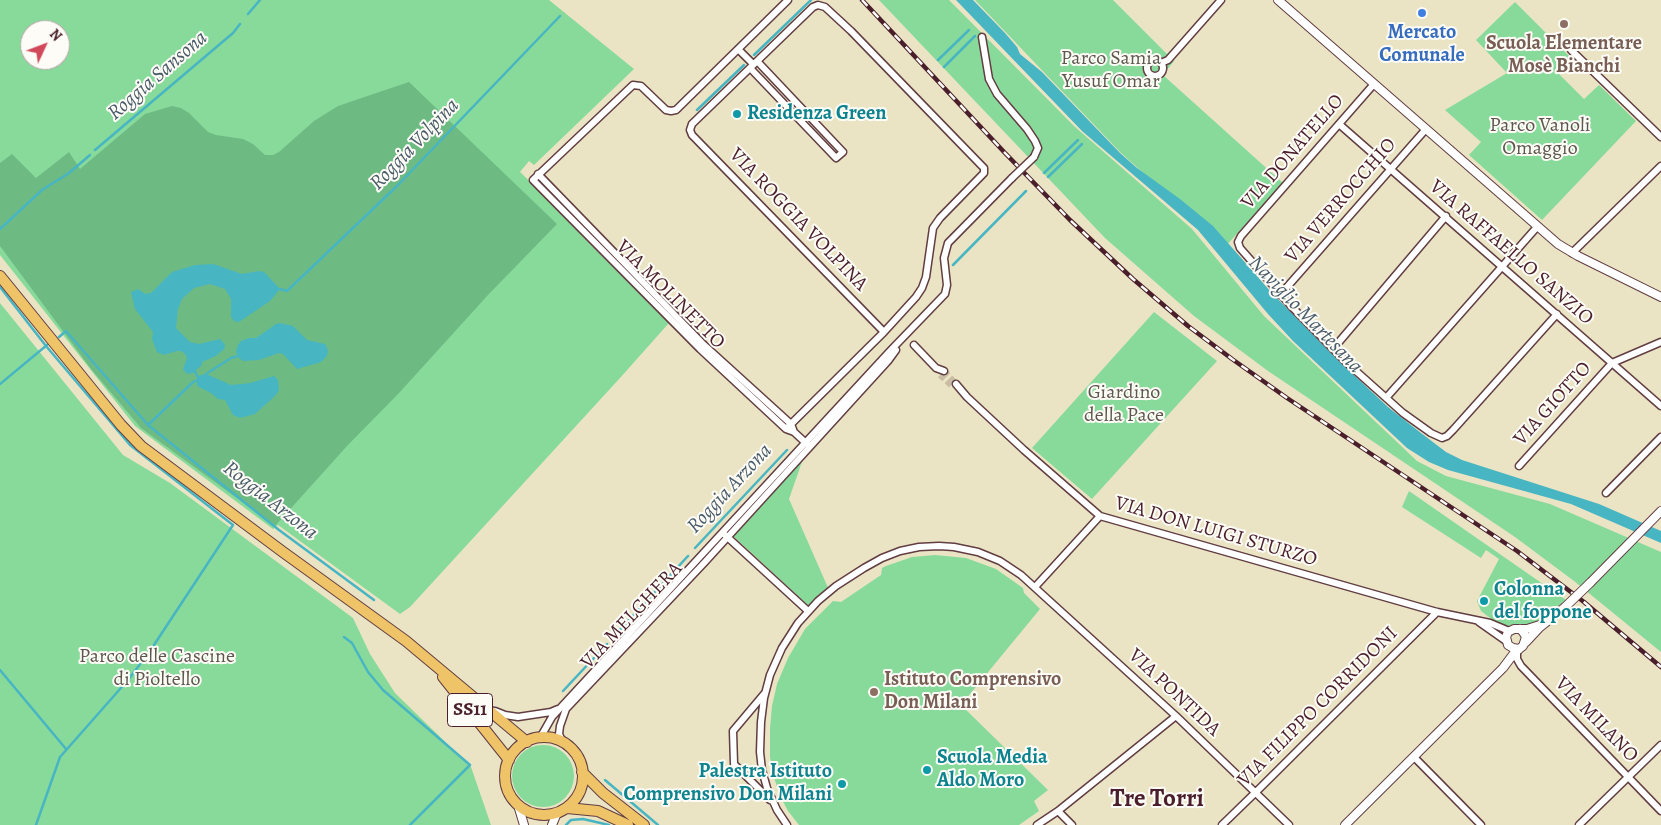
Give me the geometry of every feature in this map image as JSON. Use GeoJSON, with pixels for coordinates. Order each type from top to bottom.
{"type":"FeatureCollection","features":[{"type":"Feature","properties":{"kind":"main road","name":"SS11"},"geometry":{"type":"LineString","coordinates":[[0,267],[43,328]]}},
{"type":"Feature","properties":{"kind":"main road","name":"SS11"},"geometry":{"type":"LineString","coordinates":[[0,276],[121,425],[141,446],[406,641],[526,742]]}},
{"type":"Feature","properties":{"kind":"main road","name":"SS11"},"geometry":{"type":"LineString","coordinates":[[430,660],[509,760]]}},
{"type":"Feature","properties":{"kind":"main road"},"geometry":{"type":"LineString","coordinates":[[540,738],[551,738],[563,743],[577,757],[582,772],[582,782],[574,800],[567,808],[547,815],[535,814],[518,805],[511,798],[506,786],[505,772],[509,760],[516,750],[526,742],[540,738]]}},
{"type":"Feature","properties":{"kind":"main road"},"geometry":{"type":"LineString","coordinates":[[582,772],[644,825]]}},
{"type":"Feature","properties":{"kind":"main road"},"geometry":{"type":"LineString","coordinates":[[567,808],[598,811],[628,825]]}},
{"type":"Feature","properties":{"kind":"street"},"geometry":{"type":"LineString","coordinates":[[753,64],[836,158],[843,152],[738,49],[788,0]]}},
{"type":"Feature","properties":{"kind":"street"},"geometry":{"type":"LineString","coordinates":[[1161,63],[1168,60],[1221,0]]}},
{"type":"Feature","properties":{"kind":"street"},"geometry":{"type":"LineString","coordinates":[[1278,0],[1558,244],[1572,253],[1661,297]]}},
{"type":"Feature","properties":{"kind":"street"},"geometry":{"type":"LineString","coordinates":[[753,64],[817,2],[825,7],[850,31],[984,168],[984,175],[937,221],[932,231],[927,274],[922,288],[914,300],[788,427]]}},
{"type":"Feature","properties":{"kind":"street","name":"VIA MELGHERA"},"geometry":{"type":"LineString","coordinates":[[563,743],[559,734],[566,709],[807,445],[888,361],[903,338],[945,294],[947,285],[944,258],[948,243],[1034,157],[1038,148],[1035,141],[997,94],[989,79],[982,36]]}},
{"type":"Feature","properties":{"kind":"street","name":"VIA MOLINETTO"},"geometry":{"type":"LineString","coordinates":[[738,49],[674,111],[665,109],[642,87],[638,85],[632,86],[533,180],[700,349],[807,445]]}},
{"type":"Feature","properties":{"kind":"street"},"geometry":{"type":"LineString","coordinates":[[1571,50],[1661,138]]}},
{"type":"Feature","properties":{"kind":"street","name":"VIA ROGGIA VOLPINA"},"geometry":{"type":"LineString","coordinates":[[753,64],[692,124],[690,130],[692,135],[884,332]]}},
{"type":"Feature","properties":{"kind":"street","name":"VIA DONATELLO"},"geometry":{"type":"LineString","coordinates":[[1280,295],[1240,248],[1238,242],[1241,236],[1374,84]]}},
{"type":"Feature","properties":{"kind":"street","name":"VIA RAFFAELLO SANZIO"},"geometry":{"type":"LineString","coordinates":[[1340,124],[1661,406]]}},
{"type":"Feature","properties":{"kind":"street","name":"VIA VERROCCHIO"},"geometry":{"type":"LineString","coordinates":[[1280,295],[1426,129]]}},
{"type":"Feature","properties":{"kind":"street"},"geometry":{"type":"LineString","coordinates":[[1572,253],[1661,166]]}},
{"type":"Feature","properties":{"kind":"street","name":"VIA MOLINETTO"},"geometry":{"type":"LineString","coordinates":[[538,174],[704,345],[788,427]]}},
{"type":"Feature","properties":{"kind":"street"},"geometry":{"type":"LineString","coordinates":[[1333,349],[1446,216]]}},
{"type":"Feature","properties":{"kind":"street"},"geometry":{"type":"LineString","coordinates":[[1386,398],[1538,227]]}},
{"type":"Feature","properties":{"kind":"street"},"geometry":{"type":"LineString","coordinates":[[1280,295],[1333,349],[1386,398],[1424,428],[1442,438],[1448,436],[1454,430],[1557,314]]}},
{"type":"Feature","properties":{"kind":"street"},"geometry":{"type":"LineString","coordinates":[[1612,363],[1661,342]]}},
{"type":"Feature","properties":{"kind":"street"},"geometry":{"type":"LineString","coordinates":[[914,345],[942,373]]}},
{"type":"Feature","properties":{"kind":"street","name":"VIA GIOTTO"},"geometry":{"type":"LineString","coordinates":[[1519,466],[1612,363]]}},
{"type":"Feature","properties":{"kind":"street","name":"VIA DON LUIGI STURZO"},"geometry":{"type":"LineString","coordinates":[[954,386],[1100,516],[1437,612],[1490,623],[1510,631]]}},
{"type":"Feature","properties":{"kind":"street"},"geometry":{"type":"LineString","coordinates":[[1606,493],[1661,437]]}},
{"type":"Feature","properties":{"kind":"street"},"geometry":{"type":"LineString","coordinates":[[1347,824],[1506,664],[1543,624],[1564,608],[1661,511]]}},
{"type":"Feature","properties":{"kind":"street"},"geometry":{"type":"LineString","coordinates":[[1035,587],[1100,516]]}},
{"type":"Feature","properties":{"kind":"street"},"geometry":{"type":"LineString","coordinates":[[725,535],[808,611]]}},
{"type":"Feature","properties":{"kind":"street","name":"VIA MELGHERA"},"geometry":{"type":"LineString","coordinates":[[540,738],[552,717],[725,535]]}},
{"type":"Feature","properties":{"kind":"street","name":"VIA PONTIDA"},"geometry":{"type":"LineString","coordinates":[[765,692],[782,648],[794,628],[808,611],[831,590],[868,565],[891,554],[919,547],[949,546],[978,552],[1009,566],[1035,587],[1176,716],[1289,825]]}},
{"type":"Feature","properties":{"kind":"street","name":"VIA FILIPPO CORRIDONI"},"geometry":{"type":"LineString","coordinates":[[1222,825],[1437,612]]}},
{"type":"Feature","properties":{"kind":"street"},"geometry":{"type":"LineString","coordinates":[[1474,619],[1506,642],[1511,648],[1519,648]]}},
{"type":"Feature","properties":{"kind":"street"},"geometry":{"type":"LineString","coordinates":[[1506,664],[1506,636],[1510,631],[1532,628],[1543,624]]}},
{"type":"Feature","properties":{"kind":"street"},"geometry":{"type":"LineString","coordinates":[[1520,629],[1525,635],[1526,642]]}},
{"type":"Feature","properties":{"kind":"street","name":"VIA MILANO"},"geometry":{"type":"LineString","coordinates":[[1519,648],[1517,659],[1521,666],[1661,811]]}},
{"type":"Feature","properties":{"kind":"street"},"geometry":{"type":"LineString","coordinates":[[765,692],[761,722],[761,758],[765,782],[774,805]]}},
{"type":"Feature","properties":{"kind":"street"},"geometry":{"type":"LineString","coordinates":[[765,692],[734,731],[734,764],[774,805],[787,825]]}},
{"type":"Feature","properties":{"kind":"street","name":"VIA MELGHERA"},"geometry":{"type":"LineString","coordinates":[[487,708],[505,716],[518,717],[552,712],[563,706]]}},
{"type":"Feature","properties":{"kind":"street"},"geometry":{"type":"LineString","coordinates":[[1037,825],[1058,811],[1176,716]]}},
{"type":"Feature","properties":{"kind":"street"},"geometry":{"type":"LineString","coordinates":[[1579,825],[1661,745]]}},
{"type":"Feature","properties":{"kind":"street"},"geometry":{"type":"LineString","coordinates":[[1414,757],[1481,825]]}},
{"type":"Feature","properties":{"kind":"street"},"geometry":{"type":"LineString","coordinates":[[518,805],[524,825]]}},
{"type":"Feature","properties":{"kind":"street"},"geometry":{"type":"LineString","coordinates":[[1058,811],[1072,825]]}},
{"type":"Feature","properties":{"kind":"street"},"geometry":{"type":"LineString","coordinates":[[552,825],[557,813]]}},
{"type":"Feature","properties":{"kind":"green space"},"geometry":{"type":"Polygon","coordinates":[[[0,0],[549,0],[634,69],[534,165],[529,161],[520,172],[583,233],[582,236],[669,323],[410,607],[400,614],[278,525],[273,529],[135,426],[0,255],[0,0]]]}},
{"type":"Feature","properties":{"kind":"green space"},"geometry":{"type":"Polygon","coordinates":[[[879,0],[949,0],[1074,126],[1192,229],[1264,316],[1417,461],[1446,476],[1550,504],[1661,552],[1661,652],[1574,581],[1515,537],[1268,371],[1194,316],[1105,238],[879,0]]]}},
{"type":"Feature","properties":{"kind":"green space","name":"Parco Samia Yusuf Omar"},"geometry":{"type":"Polygon","coordinates":[[[975,0],[1113,0],[1174,61],[1163,75],[1283,183],[1225,247],[1120,152],[975,0]]]}},
{"type":"Feature","properties":{"kind":"green space","name":"Parco Vanoli Omaggio"},"geometry":{"type":"Polygon","coordinates":[[[1515,2],[1571,58],[1557,72],[1584,99],[1599,85],[1636,121],[1542,220],[1469,155],[1481,142],[1445,110],[1507,73],[1476,40],[1515,2]]]}},
{"type":"Feature","properties":{"kind":"green space"},"geometry":{"type":"Polygon","coordinates":[[[409,82],[557,224],[347,446],[275,526],[141,428],[91,369],[0,246],[0,163],[12,154],[36,178],[69,152],[80,169],[145,114],[172,106],[181,108],[189,113],[208,132],[243,139],[253,144],[265,155],[273,155],[279,152],[314,121],[338,106],[409,82]]]}},
{"type":"Feature","properties":{"kind":"green space","name":"Parco delle Cascine di Pioltello"},"geometry":{"type":"Polygon","coordinates":[[[0,303],[123,455],[170,483],[353,618],[370,654],[395,693],[471,767],[491,825],[0,825],[0,303]]]}},
{"type":"Feature","properties":{"kind":"green space","name":"Giardino della Pace"},"geometry":{"type":"Polygon","coordinates":[[[1154,312],[1217,361],[1092,499],[1032,448],[1154,312]]]}},
{"type":"Feature","properties":{"kind":"green space"},"geometry":{"type":"Polygon","coordinates":[[[804,456],[789,499],[829,590],[810,607],[732,535],[804,456]]]}},
{"type":"Feature","properties":{"kind":"green space"},"geometry":{"type":"Polygon","coordinates":[[[1409,491],[1566,600],[1538,622],[1526,627],[1506,626],[1494,621],[1481,611],[1477,601],[1499,559],[1486,550],[1481,558],[1402,507],[1409,491]]]}},
{"type":"Feature","properties":{"kind":"green space","name":"Istituto Comprensivo Don Milani"},"geometry":{"type":"Polygon","coordinates":[[[935,555],[966,558],[996,569],[1023,588],[1024,593],[1040,609],[961,705],[1048,790],[1034,801],[1039,811],[1019,825],[799,825],[788,811],[780,796],[770,757],[772,706],[777,684],[788,658],[805,629],[833,601],[841,602],[881,575],[882,568],[886,566],[912,557],[935,555]]]}},
{"type":"Feature","properties":{"kind":"green space"},"geometry":{"type":"Polygon","coordinates":[[[543,745],[555,747],[565,754],[572,764],[574,776],[572,788],[565,798],[555,805],[543,807],[531,805],[521,798],[514,788],[512,776],[514,764],[521,754],[531,747],[543,745]]]}},
{"type":"Feature","properties":{"kind":"water"},"geometry":{"type":"Polygon","coordinates":[[[956,0],[973,0],[1005,33],[1017,47],[1020,54],[1042,72],[1120,153],[1213,226],[1271,292],[1340,362],[1388,407],[1421,433],[1446,452],[1462,460],[1599,504],[1661,531],[1661,543],[1571,504],[1448,470],[1429,462],[1407,448],[1293,341],[1198,230],[1082,131],[956,0]]]}},
{"type":"Feature","properties":{"kind":"water"},"geometry":{"type":"Polygon","coordinates":[[[213,264],[242,274],[264,272],[280,289],[270,301],[239,322],[234,321],[231,317],[231,299],[225,289],[210,284],[194,288],[182,299],[178,309],[176,328],[190,342],[199,344],[220,339],[225,345],[224,349],[216,356],[202,362],[202,365],[193,373],[187,374],[183,369],[187,358],[181,351],[164,355],[157,352],[152,339],[153,332],[135,309],[131,292],[138,289],[145,294],[151,293],[172,272],[195,265],[213,264]]]}},
{"type":"Feature","properties":{"kind":"water"},"geometry":{"type":"Polygon","coordinates":[[[279,323],[293,326],[307,340],[325,344],[328,350],[327,356],[321,362],[297,369],[283,354],[279,353],[259,360],[243,361],[240,359],[236,352],[241,341],[256,338],[279,323]]]}},
{"type":"Feature","properties":{"kind":"water"},"geometry":{"type":"Polygon","coordinates":[[[206,374],[231,385],[250,383],[274,376],[278,380],[279,390],[255,414],[240,418],[233,415],[225,400],[218,399],[197,386],[197,376],[206,374]]]}},
{"type":"Feature","properties":{"kind":"waterway","name":"Roggia Sansona"},"geometry":{"type":"LineString","coordinates":[[248,14],[260,0]]}},
{"type":"Feature","properties":{"kind":"waterway","name":"Roggia Volpina"},"geometry":{"type":"LineString","coordinates":[[754,55],[811,0]]}},
{"type":"Feature","properties":{"kind":"waterway","name":"Roggia Volpina"},"geometry":{"type":"LineString","coordinates":[[280,289],[287,291],[398,185],[560,16]]}},
{"type":"Feature","properties":{"kind":"waterway","name":"Roggia Sansona"},"geometry":{"type":"LineString","coordinates":[[95,150],[233,33],[240,24]]}},
{"type":"Feature","properties":{"kind":"waterway","name":"Roggia Volpina"},"geometry":{"type":"LineString","coordinates":[[938,60],[969,30]]}},
{"type":"Feature","properties":{"kind":"waterway"},"geometry":{"type":"LineString","coordinates":[[944,67],[975,36]]}},
{"type":"Feature","properties":{"kind":"waterway","name":"Roggia Volpina"},"geometry":{"type":"LineString","coordinates":[[697,110],[744,65]]}},
{"type":"Feature","properties":{"kind":"waterway","name":"Roggia Arzona"},"geometry":{"type":"LineString","coordinates":[[1044,173],[1078,140]]}},
{"type":"Feature","properties":{"kind":"waterway"},"geometry":{"type":"LineString","coordinates":[[1048,177],[1082,144]]}},
{"type":"Feature","properties":{"kind":"waterway","name":"Roggia Sansona"},"geometry":{"type":"LineString","coordinates":[[0,229],[42,190],[69,173],[90,155]]}},
{"type":"Feature","properties":{"kind":"waterway","name":"Roggia Arzona"},"geometry":{"type":"LineString","coordinates":[[953,265],[1026,191]]}},
{"type":"Feature","properties":{"kind":"waterway"},"geometry":{"type":"LineString","coordinates":[[0,287],[46,346],[130,445],[233,525],[150,651],[128,680],[60,757],[36,825]]}},
{"type":"Feature","properties":{"kind":"waterway","name":"Roggia Volpina"},"geometry":{"type":"LineString","coordinates":[[59,337],[66,331],[148,425],[197,380]]}},
{"type":"Feature","properties":{"kind":"waterway","name":"Roggia Volpina"},"geometry":{"type":"LineString","coordinates":[[0,384],[47,345]]}},
{"type":"Feature","properties":{"kind":"waterway"},"geometry":{"type":"LineString","coordinates":[[206,374],[231,358],[238,356]]}},
{"type":"Feature","properties":{"kind":"waterway"},"geometry":{"type":"LineString","coordinates":[[195,371],[197,376]]}},
{"type":"Feature","properties":{"kind":"waterway","name":"Roggia Arzona"},"geometry":{"type":"LineString","coordinates":[[148,425],[279,530],[374,600]]}},
{"type":"Feature","properties":{"kind":"waterway","name":"Roggia Arzona"},"geometry":{"type":"LineString","coordinates":[[695,548],[787,450]]}},
{"type":"Feature","properties":{"kind":"waterway","name":"Roggia Arzona"},"geometry":{"type":"LineString","coordinates":[[616,634],[688,556]]}},
{"type":"Feature","properties":{"kind":"waterway"},"geometry":{"type":"LineString","coordinates":[[344,637],[352,643],[368,672],[383,690],[470,765],[410,825]]}},
{"type":"Feature","properties":{"kind":"waterway","name":"Roggia Arzona"},"geometry":{"type":"LineString","coordinates":[[563,691],[607,644]]}},
{"type":"Feature","properties":{"kind":"waterway"},"geometry":{"type":"LineString","coordinates":[[0,670],[66,749]]}},
{"type":"Feature","properties":{"kind":"waterway","name":"Roggia Arzona"},"geometry":{"type":"LineString","coordinates":[[605,780],[658,825]]}},
{"type":"Feature","properties":{"kind":"waterway"},"geometry":{"type":"LineString","coordinates":[[566,825],[571,820],[583,819],[609,825]]}},
{"type":"Feature","properties":{"kind":"tunnel"},"geometry":{"type":"LineString","coordinates":[[944,371],[956,384]]}},
{"type":"Feature","properties":{"kind":"tunnel"},"geometry":{"type":"LineString","coordinates":[[940,375],[953,387]]}},
{"type":"Feature","properties":{"kind":"railway"},"geometry":{"type":"LineString","coordinates":[[862,0],[1070,220],[1133,279],[1188,326],[1287,398],[1517,551],[1584,602],[1661,667]]}},
{"type":"Feature","properties":{"kind":"place","name":"Mercato Comunale"},"geometry":{"type":"Point","coordinates":[1422,13]}},
{"type":"Feature","properties":{"kind":"place","name":"Scuola Elementare Mosè Bianchi"},"geometry":{"type":"Point","coordinates":[1564,24]}},
{"type":"Feature","properties":{"kind":"place","name":"Residenza Green"},"geometry":{"type":"Point","coordinates":[737,114]}},
{"type":"Feature","properties":{"kind":"place","name":"Colonna del foppone"},"geometry":{"type":"Point","coordinates":[1484,601]}},
{"type":"Feature","properties":{"kind":"place","name":"Istituto Comprensivo Don Milani"},"geometry":{"type":"Point","coordinates":[874,692]}},
{"type":"Feature","properties":{"kind":"place","name":"Scuola Media Aldo Moro"},"geometry":{"type":"Point","coordinates":[927,770]}},
{"type":"Feature","properties":{"kind":"place","name":"Palestra Istituto Comprensivo Don Milani"},"geometry":{"type":"Point","coordinates":[842,784]}},
{"type":"Feature","properties":{"kind":"district","name":"Tre Torri"},"geometry":{"type":"Point","coordinates":[1157,800]}},
{"type":"Feature","properties":{"kind":"water label","name":"Naviglio Martesana"},"geometry":{"type":"Point","coordinates":[1305,315]}}]}
